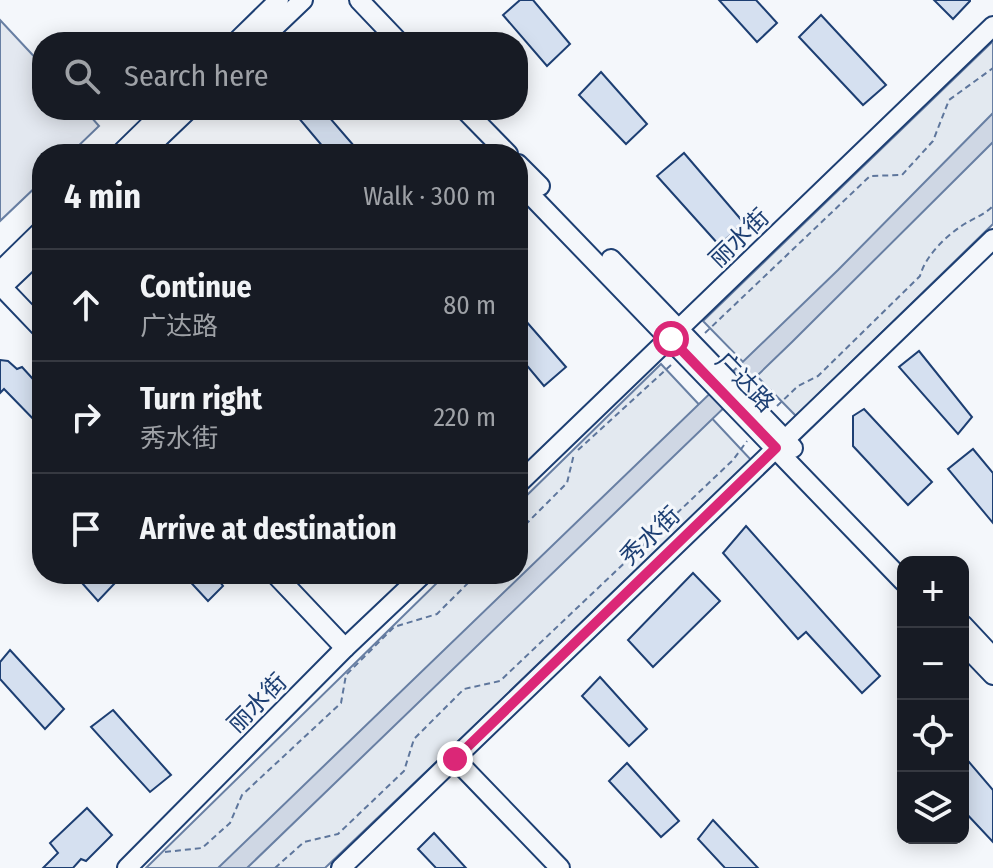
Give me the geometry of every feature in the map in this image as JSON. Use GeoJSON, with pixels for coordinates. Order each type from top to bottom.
{"type":"FeatureCollection","features":[{"type":"Feature","properties":{"kind":"main road"},"geometry":{"type":"LineString","coordinates":[[246,32],[279,0]]}},
{"type":"Feature","properties":{"kind":"main road"},"geometry":{"type":"LineString","coordinates":[[269,32],[303,0]]}},
{"type":"Feature","properties":{"kind":"main road"},"geometry":{"type":"LineString","coordinates":[[342,0],[373,32]]}},
{"type":"Feature","properties":{"kind":"main road"},"geometry":{"type":"LineString","coordinates":[[359,0],[389,32]]}},
{"type":"Feature","properties":{"kind":"main road","name":"丽水街"},"geometry":{"type":"LineString","coordinates":[[528,474],[993,26]]}},
{"type":"Feature","properties":{"kind":"main road"},"geometry":{"type":"LineString","coordinates":[[130,144],[155,120]]}},
{"type":"Feature","properties":{"kind":"main road"},"geometry":{"type":"LineString","coordinates":[[152,144],[178,120]]}},
{"type":"Feature","properties":{"kind":"main road"},"geometry":{"type":"LineString","coordinates":[[459,120],[481,144]]}},
{"type":"Feature","properties":{"kind":"main road"},"geometry":{"type":"LineString","coordinates":[[475,120],[498,144]]}},
{"type":"Feature","properties":{"kind":"main road","name":"广达路"},"geometry":{"type":"LineString","coordinates":[[528,175],[780,444],[897,574]]}},
{"type":"Feature","properties":{"kind":"main road","name":"广达路"},"geometry":{"type":"LineString","coordinates":[[528,192],[675,334]]}},
{"type":"Feature","properties":{"kind":"main road","name":"秀水街"},"geometry":{"type":"LineString","coordinates":[[341,868],[993,239]]}},
{"type":"Feature","properties":{"kind":"main road"},"geometry":{"type":"LineString","coordinates":[[1,283],[32,243]]}},
{"type":"Feature","properties":{"kind":"main road"},"geometry":{"type":"LineString","coordinates":[[1,283],[32,257]]}},
{"type":"Feature","properties":{"kind":"main road"},"geometry":{"type":"LineString","coordinates":[[1,283],[32,318]]}},
{"type":"Feature","properties":{"kind":"main road","name":"广达路"},"geometry":{"type":"LineString","coordinates":[[780,444],[897,557]]}},
{"type":"Feature","properties":{"kind":"main road"},"geometry":{"type":"LineString","coordinates":[[284,584],[345,648]]}},
{"type":"Feature","properties":{"kind":"main road","name":"丽水街"},"geometry":{"type":"LineString","coordinates":[[133,861],[412,584]]}},
{"type":"Feature","properties":{"kind":"main road"},"geometry":{"type":"LineString","coordinates":[[966,628],[993,657]]}},
{"type":"Feature","properties":{"kind":"main road"},"geometry":{"type":"LineString","coordinates":[[969,649],[993,675]]}},
{"type":"Feature","properties":{"kind":"main road"},"geometry":{"type":"LineString","coordinates":[[455,759],[560,868]]}},
{"type":"Feature","properties":{"kind":"path"},"geometry":{"type":"LineString","coordinates":[[528,522],[567,483],[574,453],[689,349],[870,176],[902,175],[933,141],[949,100],[993,68]]}},
{"type":"Feature","properties":{"kind":"path"},"geometry":{"type":"LineString","coordinates":[[275,868],[304,842],[338,834],[404,771],[414,739],[464,689],[500,681],[733,460],[760,423],[798,386],[818,376],[909,287],[920,276],[924,262],[959,228],[993,206]]}},
{"type":"Feature","properties":{"kind":"path"},"geometry":{"type":"LineString","coordinates":[[133,861],[202,848],[230,823],[242,795],[341,703],[346,675],[394,627],[437,614],[467,584]]}},
{"type":"Feature","properties":{"kind":"shaded area"},"geometry":{"type":"Polygon","coordinates":[[[0,20],[32,54],[32,120],[94,120],[99,126],[80,144],[32,144],[32,191],[0,221],[0,20]]]}},
{"type":"Feature","properties":{"kind":"shaded area"},"geometry":{"type":"Polygon","coordinates":[[[993,41],[993,224],[796,416],[703,321],[993,41]]]}},
{"type":"Feature","properties":{"kind":"shaded area"},"geometry":{"type":"Polygon","coordinates":[[[993,113],[993,142],[792,342],[247,868],[218,868],[512,584],[528,584],[528,569],[838,270],[993,113]]]}},
{"type":"Feature","properties":{"kind":"shaded area"},"geometry":{"type":"Polygon","coordinates":[[[661,364],[752,461],[325,868],[146,868],[436,584],[528,584],[528,494],[661,364]]]}},
{"type":"Feature","properties":{"kind":"building"},"geometry":{"type":"Polygon","coordinates":[[[520,0],[533,0],[570,44],[547,66],[528,44],[528,32],[518,32],[503,15],[520,0]]]}},
{"type":"Feature","properties":{"kind":"building"},"geometry":{"type":"Polygon","coordinates":[[[719,0],[756,0],[777,23],[757,42],[719,0]]]}},
{"type":"Feature","properties":{"kind":"building"},"geometry":{"type":"Polygon","coordinates":[[[934,0],[970,0],[970,1],[953,19],[934,0]]]}},
{"type":"Feature","properties":{"kind":"building"},"geometry":{"type":"Polygon","coordinates":[[[821,15],[886,85],[863,105],[799,37],[821,15]]]}},
{"type":"Feature","properties":{"kind":"building"},"geometry":{"type":"Polygon","coordinates":[[[601,72],[647,124],[626,144],[579,95],[601,72]]]}},
{"type":"Feature","properties":{"kind":"building"},"geometry":{"type":"Polygon","coordinates":[[[300,120],[332,120],[352,144],[321,144],[300,120]]]}},
{"type":"Feature","properties":{"kind":"building"},"geometry":{"type":"Polygon","coordinates":[[[684,153],[744,223],[719,245],[657,176],[684,153]]]}},
{"type":"Feature","properties":{"kind":"building"},"geometry":{"type":"Polygon","coordinates":[[[528,323],[566,367],[544,386],[528,367],[528,323]]]}},
{"type":"Feature","properties":{"kind":"building"},"geometry":{"type":"Polygon","coordinates":[[[919,351],[972,417],[958,434],[899,367],[919,351]]]}},
{"type":"Feature","properties":{"kind":"building"},"geometry":{"type":"Polygon","coordinates":[[[0,360],[8,361],[17,369],[22,367],[32,378],[32,418],[4,389],[0,393],[0,360]]]}},
{"type":"Feature","properties":{"kind":"building"},"geometry":{"type":"Polygon","coordinates":[[[864,409],[932,482],[908,505],[853,446],[853,416],[864,409]]]}},
{"type":"Feature","properties":{"kind":"building"},"geometry":{"type":"Polygon","coordinates":[[[973,449],[993,473],[993,523],[948,469],[973,449]]]}},
{"type":"Feature","properties":{"kind":"building"},"geometry":{"type":"Polygon","coordinates":[[[746,526],[880,676],[862,693],[806,632],[798,639],[723,553],[746,526]]]}},
{"type":"Feature","properties":{"kind":"building"},"geometry":{"type":"Polygon","coordinates":[[[693,573],[720,601],[653,667],[628,640],[693,573]]]}},
{"type":"Feature","properties":{"kind":"building"},"geometry":{"type":"Polygon","coordinates":[[[83,584],[114,584],[98,601],[83,584]]]}},
{"type":"Feature","properties":{"kind":"building"},"geometry":{"type":"Polygon","coordinates":[[[192,584],[222,584],[223,586],[208,601],[192,584]]]}},
{"type":"Feature","properties":{"kind":"building"},"geometry":{"type":"Polygon","coordinates":[[[10,650],[64,709],[45,729],[0,679],[0,662],[10,650]]]}},
{"type":"Feature","properties":{"kind":"building"},"geometry":{"type":"Polygon","coordinates":[[[600,677],[647,729],[629,746],[582,696],[600,677]]]}},
{"type":"Feature","properties":{"kind":"building"},"geometry":{"type":"Polygon","coordinates":[[[113,710],[171,775],[150,792],[91,727],[113,710]]]}},
{"type":"Feature","properties":{"kind":"building"},"geometry":{"type":"Polygon","coordinates":[[[969,762],[993,790],[993,842],[969,816],[969,762]]]}},
{"type":"Feature","properties":{"kind":"building"},"geometry":{"type":"Polygon","coordinates":[[[627,763],[679,821],[661,837],[609,781],[627,763]]]}},
{"type":"Feature","properties":{"kind":"building"},"geometry":{"type":"Polygon","coordinates":[[[87,808],[112,835],[86,861],[81,859],[73,868],[43,868],[58,853],[50,843],[87,808]]]}},
{"type":"Feature","properties":{"kind":"building"},"geometry":{"type":"Polygon","coordinates":[[[713,820],[758,868],[725,868],[698,839],[713,820]]]}},
{"type":"Feature","properties":{"kind":"building"},"geometry":{"type":"Polygon","coordinates":[[[434,833],[466,868],[436,868],[418,849],[434,833]]]}},
{"type":"Feature","properties":{"kind":"route"},"geometry":{"type":"LineString","coordinates":[[455,759],[776,448],[671,339]]}}]}
